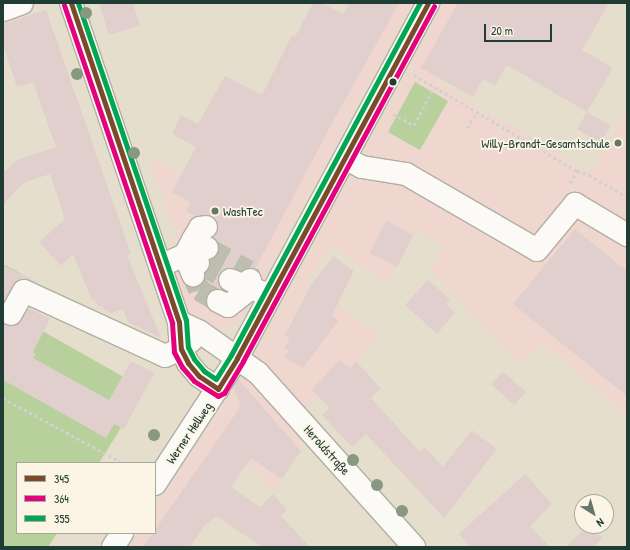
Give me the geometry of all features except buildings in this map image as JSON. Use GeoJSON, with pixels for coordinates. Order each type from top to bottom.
{"type":"FeatureCollection","features":[{"type":"Feature","properties":{"kind":"street"},"geometry":{"type":"LineString","coordinates":[[3,10],[22,3]]}},
{"type":"Feature","properties":{"kind":"street"},"geometry":{"type":"LineString","coordinates":[[71,3],[179,322],[182,349],[188,363],[199,376],[218,389]]}},
{"type":"Feature","properties":{"kind":"street","name":"Werner Hellweg"},"geometry":{"type":"LineString","coordinates":[[156,482],[237,358],[250,286],[345,158],[428,3]]}},
{"type":"Feature","properties":{"kind":"street"},"geometry":{"type":"LineString","coordinates":[[345,158],[362,167],[406,174],[537,250],[575,204],[627,235]]}},
{"type":"Feature","properties":{"kind":"street"},"geometry":{"type":"LineString","coordinates":[[160,266],[197,251]]}},
{"type":"Feature","properties":{"kind":"street"},"geometry":{"type":"LineString","coordinates":[[218,300],[228,306],[250,286]]}},
{"type":"Feature","properties":{"kind":"street"},"geometry":{"type":"LineString","coordinates":[[11,314],[24,291],[165,356],[182,349],[200,332]]}},
{"type":"Feature","properties":{"kind":"street","name":"Heroldstraße"},"geometry":{"type":"LineString","coordinates":[[179,322],[200,332],[258,373],[414,547]]}},
{"type":"Feature","properties":{"kind":"street"},"geometry":{"type":"LineString","coordinates":[[113,547],[121,534]]}},
{"type":"Feature","properties":{"kind":"path"},"geometry":{"type":"LineString","coordinates":[[412,74],[577,171],[589,175],[627,196]]}},
{"type":"Feature","properties":{"kind":"path"},"geometry":{"type":"LineString","coordinates":[[391,113],[414,125],[434,87]]}},
{"type":"Feature","properties":{"kind":"path"},"geometry":{"type":"LineString","coordinates":[[467,128],[477,112]]}},
{"type":"Feature","properties":{"kind":"path"},"geometry":{"type":"LineString","coordinates":[[567,187],[577,171]]}},
{"type":"Feature","properties":{"kind":"path"},"geometry":{"type":"LineString","coordinates":[[3,398],[121,462]]}},
{"type":"Feature","properties":{"kind":"shaded area"},"geometry":{"type":"Polygon","coordinates":[[[375,3],[412,3],[240,322],[233,326],[222,328],[207,326],[194,316],[184,301],[168,253],[178,238],[146,155],[242,205],[375,3]]]}},
{"type":"Feature","properties":{"kind":"shaded area"},"geometry":{"type":"Polygon","coordinates":[[[444,3],[483,3],[438,82],[591,173],[627,112],[627,415],[542,343],[522,365],[429,269],[447,247],[416,230],[387,284],[332,246],[306,283],[379,335],[334,387],[287,421],[302,439],[301,451],[273,491],[259,474],[214,446],[156,529],[156,506],[248,367],[444,3]]]}},
{"type":"Feature","properties":{"kind":"shaded area"},"geometry":{"type":"Polygon","coordinates":[[[137,534],[152,534],[143,547],[129,547],[137,534]]]}},
{"type":"Feature","properties":{"kind":"green space"},"geometry":{"type":"Polygon","coordinates":[[[415,82],[448,101],[420,150],[388,132],[415,82]]]}},
{"type":"Feature","properties":{"kind":"green space"},"geometry":{"type":"Polygon","coordinates":[[[3,264],[22,274],[23,320],[145,389],[100,462],[16,462],[16,534],[56,534],[48,547],[3,547],[3,264]]]}},
{"type":"Feature","properties":{"kind":"tunnel"},"geometry":{"type":"LineString","coordinates":[[207,248],[248,271],[250,280]]}},
{"type":"Feature","properties":{"kind":"tunnel"},"geometry":{"type":"LineString","coordinates":[[199,263],[230,280]]}},
{"type":"Feature","properties":{"kind":"tunnel"},"geometry":{"type":"LineString","coordinates":[[193,275],[199,290],[218,301]]}},
{"type":"Feature","properties":{"kind":"transit line","name":"345"},"geometry":{"type":"LineString","coordinates":[[71,3],[179,322],[181,349],[188,363],[199,376],[218,389],[237,358],[428,3]]}},
{"type":"Feature","properties":{"kind":"transit line","name":"355"},"geometry":{"type":"LineString","coordinates":[[78,3],[186,320],[188,347],[194,359],[204,371],[216,379],[231,355],[420,3]]}},
{"type":"Feature","properties":{"kind":"transit line","name":"364"},"geometry":{"type":"LineString","coordinates":[[64,5],[172,323],[174,352],[182,367],[194,381],[218,396],[224,393],[243,361],[434,6]]}},
{"type":"Feature","properties":{"kind":"place","name":"Willy-Brandt-Gesamtschule"},"geometry":{"type":"Point","coordinates":[618,143]}},
{"type":"Feature","properties":{"kind":"place","name":"WashTec"},"geometry":{"type":"Point","coordinates":[215,211]}}]}
